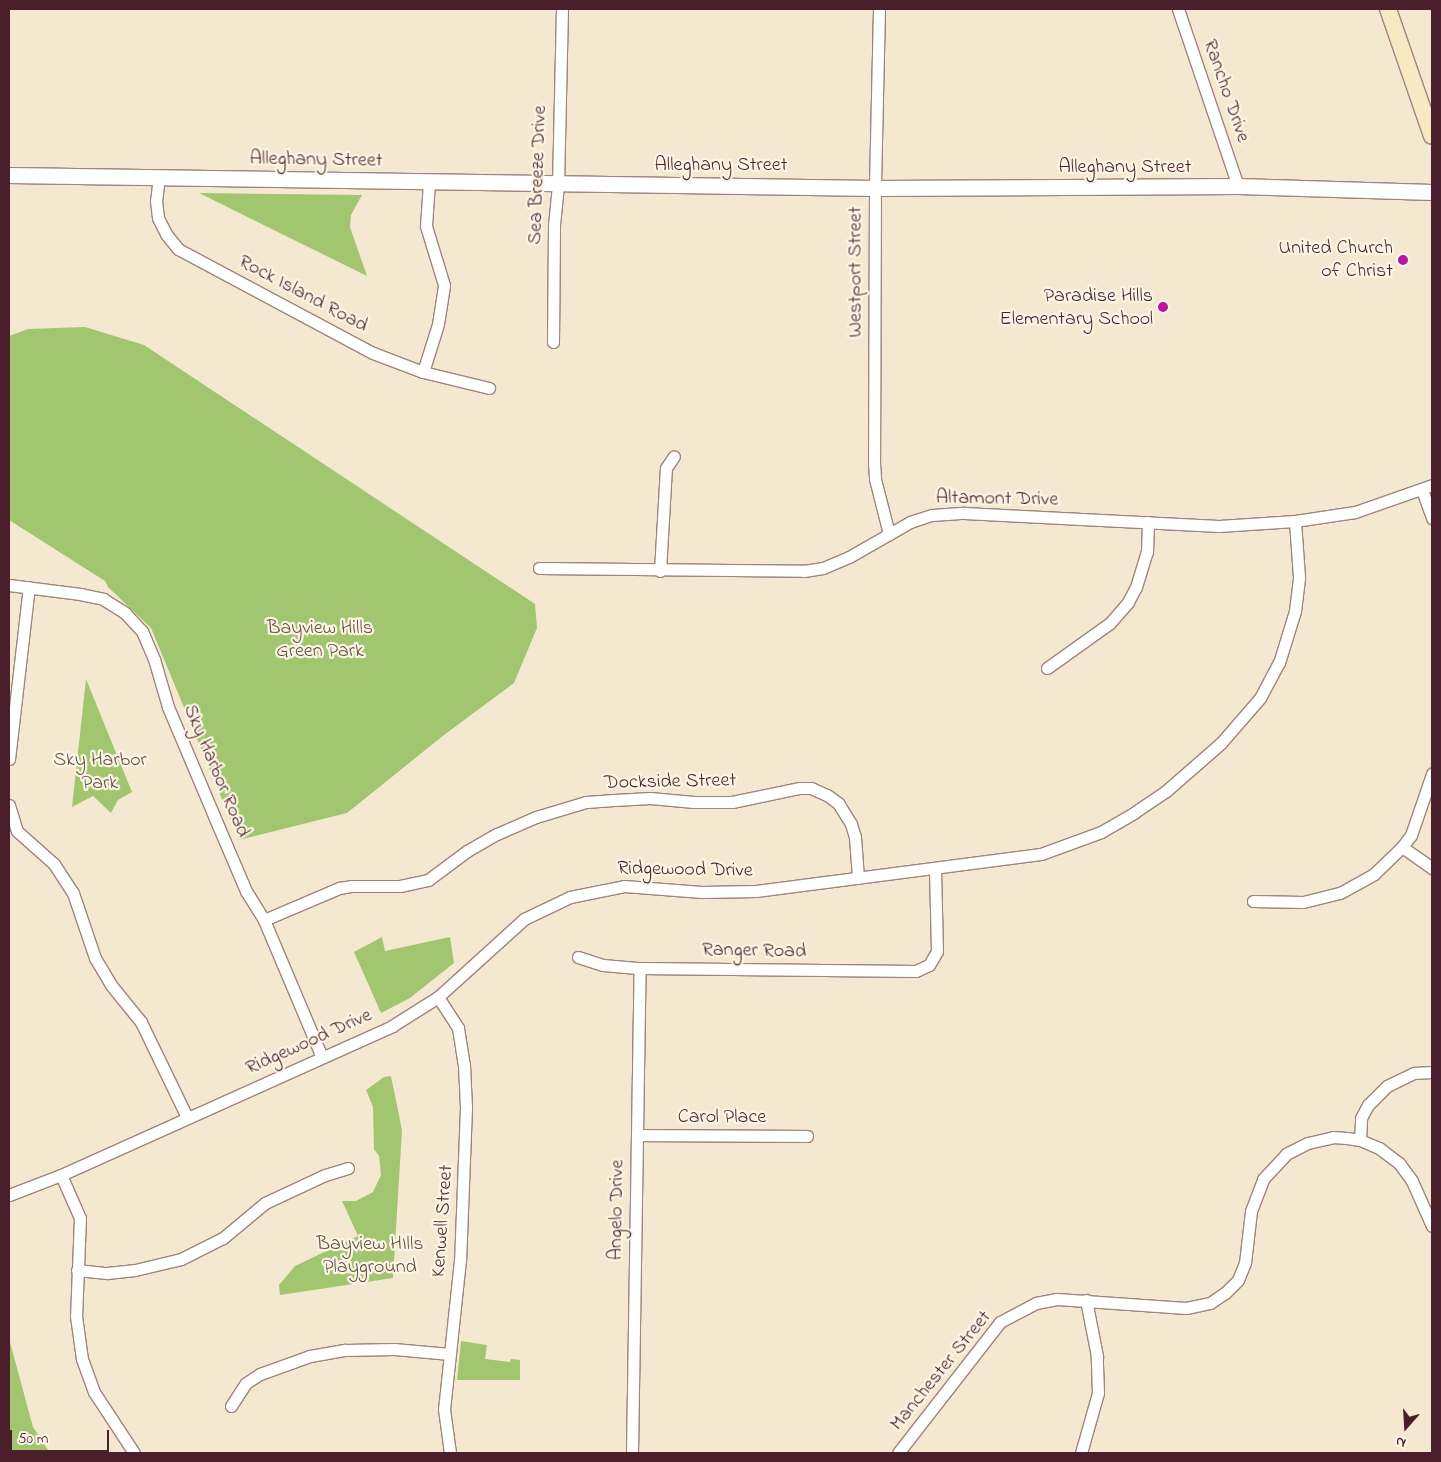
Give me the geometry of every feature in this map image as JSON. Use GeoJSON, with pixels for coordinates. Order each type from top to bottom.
{"type":"FeatureCollection","features":[{"type":"Feature","properties":{"kind":"main road"},"geometry":{"type":"LineString","coordinates":[[1388,9],[1428,109],[1432,136]]}},
{"type":"Feature","properties":{"kind":"street","name":"Sea Breeze Drive"},"geometry":{"type":"LineString","coordinates":[[553,342],[554,225],[558,185],[562,9]]}},
{"type":"Feature","properties":{"kind":"street","name":"Westport Street"},"geometry":{"type":"LineString","coordinates":[[879,9],[875,188],[874,463],[875,479],[889,534]]}},
{"type":"Feature","properties":{"kind":"street","name":"Rancho Drive"},"geometry":{"type":"LineString","coordinates":[[1178,9],[1238,186]]}},
{"type":"Feature","properties":{"kind":"street","name":"Alleghany Street"},"geometry":{"type":"LineString","coordinates":[[9,175],[558,185],[875,188],[1238,186],[1432,192]]}},
{"type":"Feature","properties":{"kind":"street","name":"Rock Island Road"},"geometry":{"type":"LineString","coordinates":[[159,177],[156,201],[158,218],[166,234],[178,249],[374,353],[423,372],[489,388]]}},
{"type":"Feature","properties":{"kind":"street"},"geometry":{"type":"LineString","coordinates":[[423,372],[438,324],[444,285],[426,226],[429,182]]}},
{"type":"Feature","properties":{"kind":"street"},"geometry":{"type":"LineString","coordinates":[[660,571],[666,468],[674,456]]}},
{"type":"Feature","properties":{"kind":"street"},"geometry":{"type":"LineString","coordinates":[[1427,488],[1432,518]]}},
{"type":"Feature","properties":{"kind":"street","name":"Altamont Drive"},"geometry":{"type":"LineString","coordinates":[[539,568],[660,571],[813,570],[850,557],[910,522],[932,515],[964,513],[1219,526],[1295,521],[1355,512],[1427,488]]}},
{"type":"Feature","properties":{"kind":"street","name":"Ridgewood Drive"},"geometry":{"type":"LineString","coordinates":[[9,1195],[61,1175],[392,1026],[438,997],[524,920],[554,903],[587,892],[615,887],[643,886],[702,892],[739,892],[1041,854],[1088,837],[1120,822],[1151,802],[1221,743],[1260,698],[1286,646],[1297,594],[1299,577],[1295,521]]}},
{"type":"Feature","properties":{"kind":"street"},"geometry":{"type":"LineString","coordinates":[[1047,668],[1110,623],[1128,602],[1136,587],[1147,552],[1148,522]]}},
{"type":"Feature","properties":{"kind":"street","name":"Sky Harbor Road"},"geometry":{"type":"LineString","coordinates":[[9,585],[103,599],[125,613],[142,631],[154,659],[168,706],[232,858],[246,891],[264,920],[322,1057]]}},
{"type":"Feature","properties":{"kind":"street"},"geometry":{"type":"LineString","coordinates":[[9,759],[29,587]]}},
{"type":"Feature","properties":{"kind":"street"},"geometry":{"type":"LineString","coordinates":[[1253,901],[1303,902],[1340,893],[1374,874],[1402,847],[1410,835],[1432,774]]}},
{"type":"Feature","properties":{"kind":"street","name":"Dockside Street"},"geometry":{"type":"LineString","coordinates":[[264,920],[339,888],[351,886],[400,886],[428,880],[467,852],[497,834],[536,818],[586,802],[614,800],[650,798],[694,802],[732,802],[799,788],[811,788],[827,795],[838,803],[851,824],[855,837],[858,878]]}},
{"type":"Feature","properties":{"kind":"street"},"geometry":{"type":"LineString","coordinates":[[9,805],[17,831],[54,864],[73,893],[95,958],[111,985],[141,1022],[187,1117]]}},
{"type":"Feature","properties":{"kind":"street"},"geometry":{"type":"LineString","coordinates":[[1402,847],[1432,868]]}},
{"type":"Feature","properties":{"kind":"street","name":"Ranger Road"},"geometry":{"type":"LineString","coordinates":[[578,957],[602,965],[640,968],[916,971],[929,965],[936,951],[935,868]]}},
{"type":"Feature","properties":{"kind":"street","name":"Angelo Drive"},"geometry":{"type":"LineString","coordinates":[[632,1453],[640,968]]}},
{"type":"Feature","properties":{"kind":"street","name":"Kenwell Street"},"geometry":{"type":"LineString","coordinates":[[438,997],[458,1028],[464,1065],[466,1108],[460,1260],[444,1409],[450,1453]]}},
{"type":"Feature","properties":{"kind":"street"},"geometry":{"type":"LineString","coordinates":[[1360,1140],[1361,1118],[1368,1105],[1387,1086],[1414,1073],[1432,1072]]}},
{"type":"Feature","properties":{"kind":"street","name":"Carol Place"},"geometry":{"type":"LineString","coordinates":[[637,1135],[807,1136]]}},
{"type":"Feature","properties":{"kind":"street","name":"Manchester Street"},"geometry":{"type":"LineString","coordinates":[[898,1453],[1000,1322],[1036,1304],[1058,1298],[1186,1308],[1202,1306],[1218,1299],[1232,1287],[1242,1272],[1245,1263],[1253,1200],[1269,1170],[1286,1154],[1308,1143],[1334,1137],[1360,1140],[1379,1148],[1399,1163],[1412,1182],[1432,1226]]}},
{"type":"Feature","properties":{"kind":"street"},"geometry":{"type":"LineString","coordinates":[[77,1270],[107,1273],[126,1271],[181,1259],[223,1238],[265,1203],[325,1174],[348,1168]]}},
{"type":"Feature","properties":{"kind":"street"},"geometry":{"type":"LineString","coordinates":[[61,1175],[80,1218],[76,1316],[82,1359],[94,1392],[134,1453]]}},
{"type":"Feature","properties":{"kind":"street"},"geometry":{"type":"LineString","coordinates":[[1081,1453],[1098,1393],[1097,1356],[1086,1300]]}},
{"type":"Feature","properties":{"kind":"street"},"geometry":{"type":"LineString","coordinates":[[231,1406],[246,1383],[260,1374],[310,1356],[345,1350],[394,1348],[450,1354]]}},
{"type":"Feature","properties":{"kind":"green space"},"geometry":{"type":"Polygon","coordinates":[[[199,193],[362,195],[351,215],[350,227],[367,276],[199,193]]]}},
{"type":"Feature","properties":{"kind":"green space","name":"Bayview Hills Green Park"},"geometry":{"type":"Polygon","coordinates":[[[85,327],[144,345],[535,604],[537,628],[514,683],[444,735],[347,813],[239,840],[151,628],[108,587],[105,581],[9,520],[9,336],[28,329],[85,327]]]}},
{"type":"Feature","properties":{"kind":"green space","name":"Sky Harbor Park"},"geometry":{"type":"Polygon","coordinates":[[[86,679],[132,792],[118,800],[111,813],[93,796],[72,807],[86,679]]]}},
{"type":"Feature","properties":{"kind":"green space"},"geometry":{"type":"Polygon","coordinates":[[[382,937],[385,951],[450,937],[454,963],[410,998],[381,1013],[354,952],[382,937]]]}},
{"type":"Feature","properties":{"kind":"green space","name":"Bayview HIlls Playground"},"geometry":{"type":"Polygon","coordinates":[[[391,1076],[402,1130],[393,1278],[280,1295],[279,1285],[295,1266],[358,1236],[342,1201],[356,1201],[373,1192],[381,1175],[379,1156],[374,1149],[373,1107],[366,1090],[384,1077],[391,1076]]]}},
{"type":"Feature","properties":{"kind":"green space"},"geometry":{"type":"Polygon","coordinates":[[[9,1306],[10,1342],[33,1427],[50,1453],[9,1453],[9,1306]]]}},
{"type":"Feature","properties":{"kind":"green space"},"geometry":{"type":"Polygon","coordinates":[[[461,1341],[487,1345],[485,1359],[510,1362],[511,1359],[520,1360],[520,1380],[457,1380],[461,1341]]]}},
{"type":"Feature","properties":{"kind":"place","name":"United Church of Christ"},"geometry":{"type":"Point","coordinates":[1403,260]}},
{"type":"Feature","properties":{"kind":"place","name":"Paradise Hills Elementary School"},"geometry":{"type":"Point","coordinates":[1163,307]}}]}
